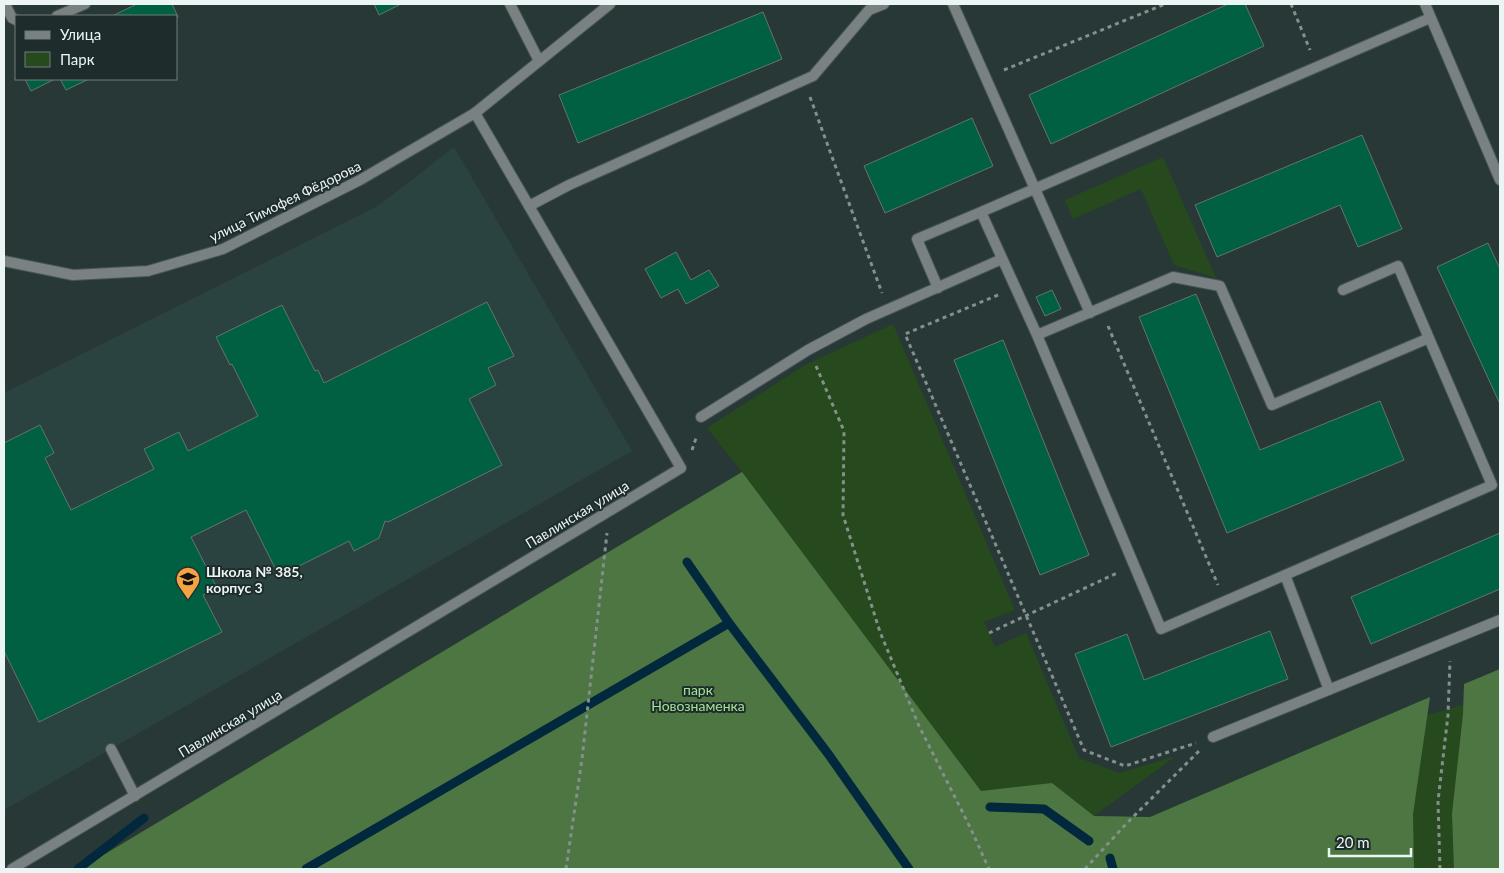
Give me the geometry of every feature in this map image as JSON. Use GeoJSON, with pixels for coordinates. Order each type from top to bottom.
{"type":"FeatureCollection","features":[{"type":"Feature","properties":{"kind":"street"},"geometry":{"type":"LineString","coordinates":[[5,4],[12,18],[15,20]]}},
{"type":"Feature","properties":{"kind":"street"},"geometry":{"type":"LineString","coordinates":[[59,15],[85,4]]}},
{"type":"Feature","properties":{"kind":"street"},"geometry":{"type":"LineString","coordinates":[[510,4],[540,62]]}},
{"type":"Feature","properties":{"kind":"street","name":"улица Тимофея Фёдорова"},"geometry":{"type":"LineString","coordinates":[[4,261],[73,275],[139,272],[223,249],[360,180],[475,113],[610,4]]}},
{"type":"Feature","properties":{"kind":"street"},"geometry":{"type":"LineString","coordinates":[[529,206],[569,185],[813,76],[869,10],[884,4]]}},
{"type":"Feature","properties":{"kind":"street"},"geometry":{"type":"LineString","coordinates":[[953,4],[1090,313]]}},
{"type":"Feature","properties":{"kind":"street"},"geometry":{"type":"LineString","coordinates":[[1425,4],[1500,180]]}},
{"type":"Feature","properties":{"kind":"street"},"geometry":{"type":"LineString","coordinates":[[938,288],[917,239],[1430,18]]}},
{"type":"Feature","properties":{"kind":"street"},"geometry":{"type":"LineString","coordinates":[[475,113],[681,468]]}},
{"type":"Feature","properties":{"kind":"street"},"geometry":{"type":"LineString","coordinates":[[981,212],[1037,335],[1161,629],[1492,485],[1398,266],[1343,290]]}},
{"type":"Feature","properties":{"kind":"street"},"geometry":{"type":"LineString","coordinates":[[701,417],[808,350],[866,319],[1002,259]]}},
{"type":"Feature","properties":{"kind":"street"},"geometry":{"type":"LineString","coordinates":[[1037,335],[1173,277],[1220,286],[1272,405],[1429,338]]}},
{"type":"Feature","properties":{"kind":"street","name":"Павлинская улица"},"geometry":{"type":"LineString","coordinates":[[12,869],[681,468]]}},
{"type":"Feature","properties":{"kind":"street"},"geometry":{"type":"LineString","coordinates":[[1285,575],[1329,690]]}},
{"type":"Feature","properties":{"kind":"street"},"geometry":{"type":"LineString","coordinates":[[1213,737],[1500,620]]}},
{"type":"Feature","properties":{"kind":"street"},"geometry":{"type":"LineString","coordinates":[[111,749],[135,796]]}},
{"type":"Feature","properties":{"kind":"path"},"geometry":{"type":"LineString","coordinates":[[986,78],[1165,4]]}},
{"type":"Feature","properties":{"kind":"path"},"geometry":{"type":"LineString","coordinates":[[1291,4],[1317,67]]}},
{"type":"Feature","properties":{"kind":"path"},"geometry":{"type":"LineString","coordinates":[[804,80],[889,310]]}},
{"type":"Feature","properties":{"kind":"path"},"geometry":{"type":"LineString","coordinates":[[1014,288],[905,334],[1084,750],[1125,766],[1213,737]]}},
{"type":"Feature","properties":{"kind":"path"},"geometry":{"type":"LineString","coordinates":[[1100,309],[1225,601]]}},
{"type":"Feature","properties":{"kind":"path"},"geometry":{"type":"LineString","coordinates":[[808,350],[844,431],[843,515],[880,632],[918,726],[970,827],[989,869]]}},
{"type":"Feature","properties":{"kind":"path"},"geometry":{"type":"LineString","coordinates":[[681,468],[695,445],[701,417]]}},
{"type":"Feature","properties":{"kind":"path"},"geometry":{"type":"LineString","coordinates":[[566,869],[582,759],[608,531],[622,504]]}},
{"type":"Feature","properties":{"kind":"path"},"geometry":{"type":"LineString","coordinates":[[989,633],[1026,614],[1134,566]]}},
{"type":"Feature","properties":{"kind":"path"},"geometry":{"type":"LineString","coordinates":[[1440,869],[1438,801],[1448,715],[1451,640]]}},
{"type":"Feature","properties":{"kind":"path"},"geometry":{"type":"LineString","coordinates":[[1085,869],[1126,824],[1213,737]]}},
{"type":"Feature","properties":{"kind":"shaded area","name":"Школа № 385, корпус 3"},"geometry":{"type":"Polygon","coordinates":[[[454,147],[632,451],[4,810],[4,393],[378,206],[454,147]]]}},
{"type":"Feature","properties":{"kind":"green space"},"geometry":{"type":"Polygon","coordinates":[[[1163,157],[1216,278],[1174,265],[1141,189],[1073,219],[1065,200],[1163,157]]]}},
{"type":"Feature","properties":{"kind":"green space","name":"парк Новознаменка"},"geometry":{"type":"Polygon","coordinates":[[[893,324],[1015,610],[984,622],[995,647],[1026,633],[1079,758],[1120,773],[1176,756],[1094,816],[1150,817],[1363,734],[1500,694],[1500,869],[80,869],[742,472],[707,428],[805,365],[893,324]]]}},
{"type":"Feature","properties":{"kind":"green space","name":"парк Новознаменка"},"geometry":{"type":"Polygon","coordinates":[[[742,472],[981,791],[1052,783],[1094,816],[1150,817],[1430,697],[1413,814],[1414,869],[80,869],[742,472]]]}},
{"type":"Feature","properties":{"kind":"green space"},"geometry":{"type":"Polygon","coordinates":[[[1500,669],[1500,869],[1454,869],[1452,814],[1463,714],[1464,684],[1500,669]]]}},
{"type":"Feature","properties":{"kind":"building"},"geometry":{"type":"Polygon","coordinates":[[[137,4],[172,4],[177,15],[114,15],[137,4]]]}},
{"type":"Feature","properties":{"kind":"building"},"geometry":{"type":"Polygon","coordinates":[[[374,4],[401,4],[379,15],[374,4]]]}},
{"type":"Feature","properties":{"kind":"building"},"geometry":{"type":"Polygon","coordinates":[[[1228,4],[1245,4],[1264,46],[1051,144],[1029,95],[1228,4]]]}},
{"type":"Feature","properties":{"kind":"building"},"geometry":{"type":"Polygon","coordinates":[[[763,12],[782,59],[578,143],[559,95],[763,12]]]}},
{"type":"Feature","properties":{"kind":"building"},"geometry":{"type":"Polygon","coordinates":[[[26,80],[53,80],[31,91],[26,80]]]}},
{"type":"Feature","properties":{"kind":"building"},"geometry":{"type":"Polygon","coordinates":[[[61,80],[87,80],[66,90],[61,80]]]}},
{"type":"Feature","properties":{"kind":"building"},"geometry":{"type":"Polygon","coordinates":[[[972,118],[993,166],[885,213],[864,166],[972,118]]]}},
{"type":"Feature","properties":{"kind":"building"},"geometry":{"type":"Polygon","coordinates":[[[1362,135],[1402,229],[1358,247],[1340,205],[1217,257],[1195,205],[1362,135]]]}},
{"type":"Feature","properties":{"kind":"building"},"geometry":{"type":"Polygon","coordinates":[[[1488,243],[1500,269],[1500,404],[1437,267],[1488,243]]]}},
{"type":"Feature","properties":{"kind":"building"},"geometry":{"type":"Polygon","coordinates":[[[676,252],[691,280],[709,270],[719,286],[686,304],[678,289],[661,298],[645,269],[676,252]]]}},
{"type":"Feature","properties":{"kind":"building"},"geometry":{"type":"Polygon","coordinates":[[[1052,290],[1061,309],[1045,316],[1036,297],[1052,290]]]}},
{"type":"Feature","properties":{"kind":"building"},"geometry":{"type":"Polygon","coordinates":[[[1196,294],[1260,450],[1380,401],[1404,460],[1227,533],[1139,317],[1196,294]]]}},
{"type":"Feature","properties":{"kind":"building"},"geometry":{"type":"Polygon","coordinates":[[[487,302],[514,356],[488,368],[496,385],[469,399],[502,465],[388,522],[385,521],[379,538],[354,551],[349,541],[279,576],[246,510],[191,537],[217,588],[203,595],[222,632],[39,722],[4,651],[4,443],[40,425],[54,453],[45,458],[71,510],[154,469],[144,449],[179,432],[188,451],[258,416],[216,337],[282,305],[315,371],[318,370],[324,383],[487,302]]]}},
{"type":"Feature","properties":{"kind":"building"},"geometry":{"type":"Polygon","coordinates":[[[1003,340],[1089,555],[1040,575],[954,360],[1003,340]]]}},
{"type":"Feature","properties":{"kind":"building"},"geometry":{"type":"Polygon","coordinates":[[[1500,533],[1500,589],[1371,644],[1351,597],[1500,533]]]}},
{"type":"Feature","properties":{"kind":"building"},"geometry":{"type":"Polygon","coordinates":[[[1270,631],[1288,679],[1111,747],[1075,654],[1127,634],[1144,680],[1270,631]]]}},
{"type":"Feature","properties":{"kind":"waterway"},"geometry":{"type":"LineString","coordinates":[[687,562],[729,623],[829,755],[909,869]]}},
{"type":"Feature","properties":{"kind":"waterway"},"geometry":{"type":"LineString","coordinates":[[306,869],[729,623]]}},
{"type":"Feature","properties":{"kind":"waterway"},"geometry":{"type":"LineString","coordinates":[[990,807],[1044,809],[1089,841]]}},
{"type":"Feature","properties":{"kind":"waterway"},"geometry":{"type":"LineString","coordinates":[[78,869],[144,818]]}},
{"type":"Feature","properties":{"kind":"waterway"},"geometry":{"type":"LineString","coordinates":[[1110,858],[1113,869]]}},
{"type":"Feature","properties":{"kind":"place","name":"Школа № 385, корпус 3"},"geometry":{"type":"Point","coordinates":[188,600]}}]}
